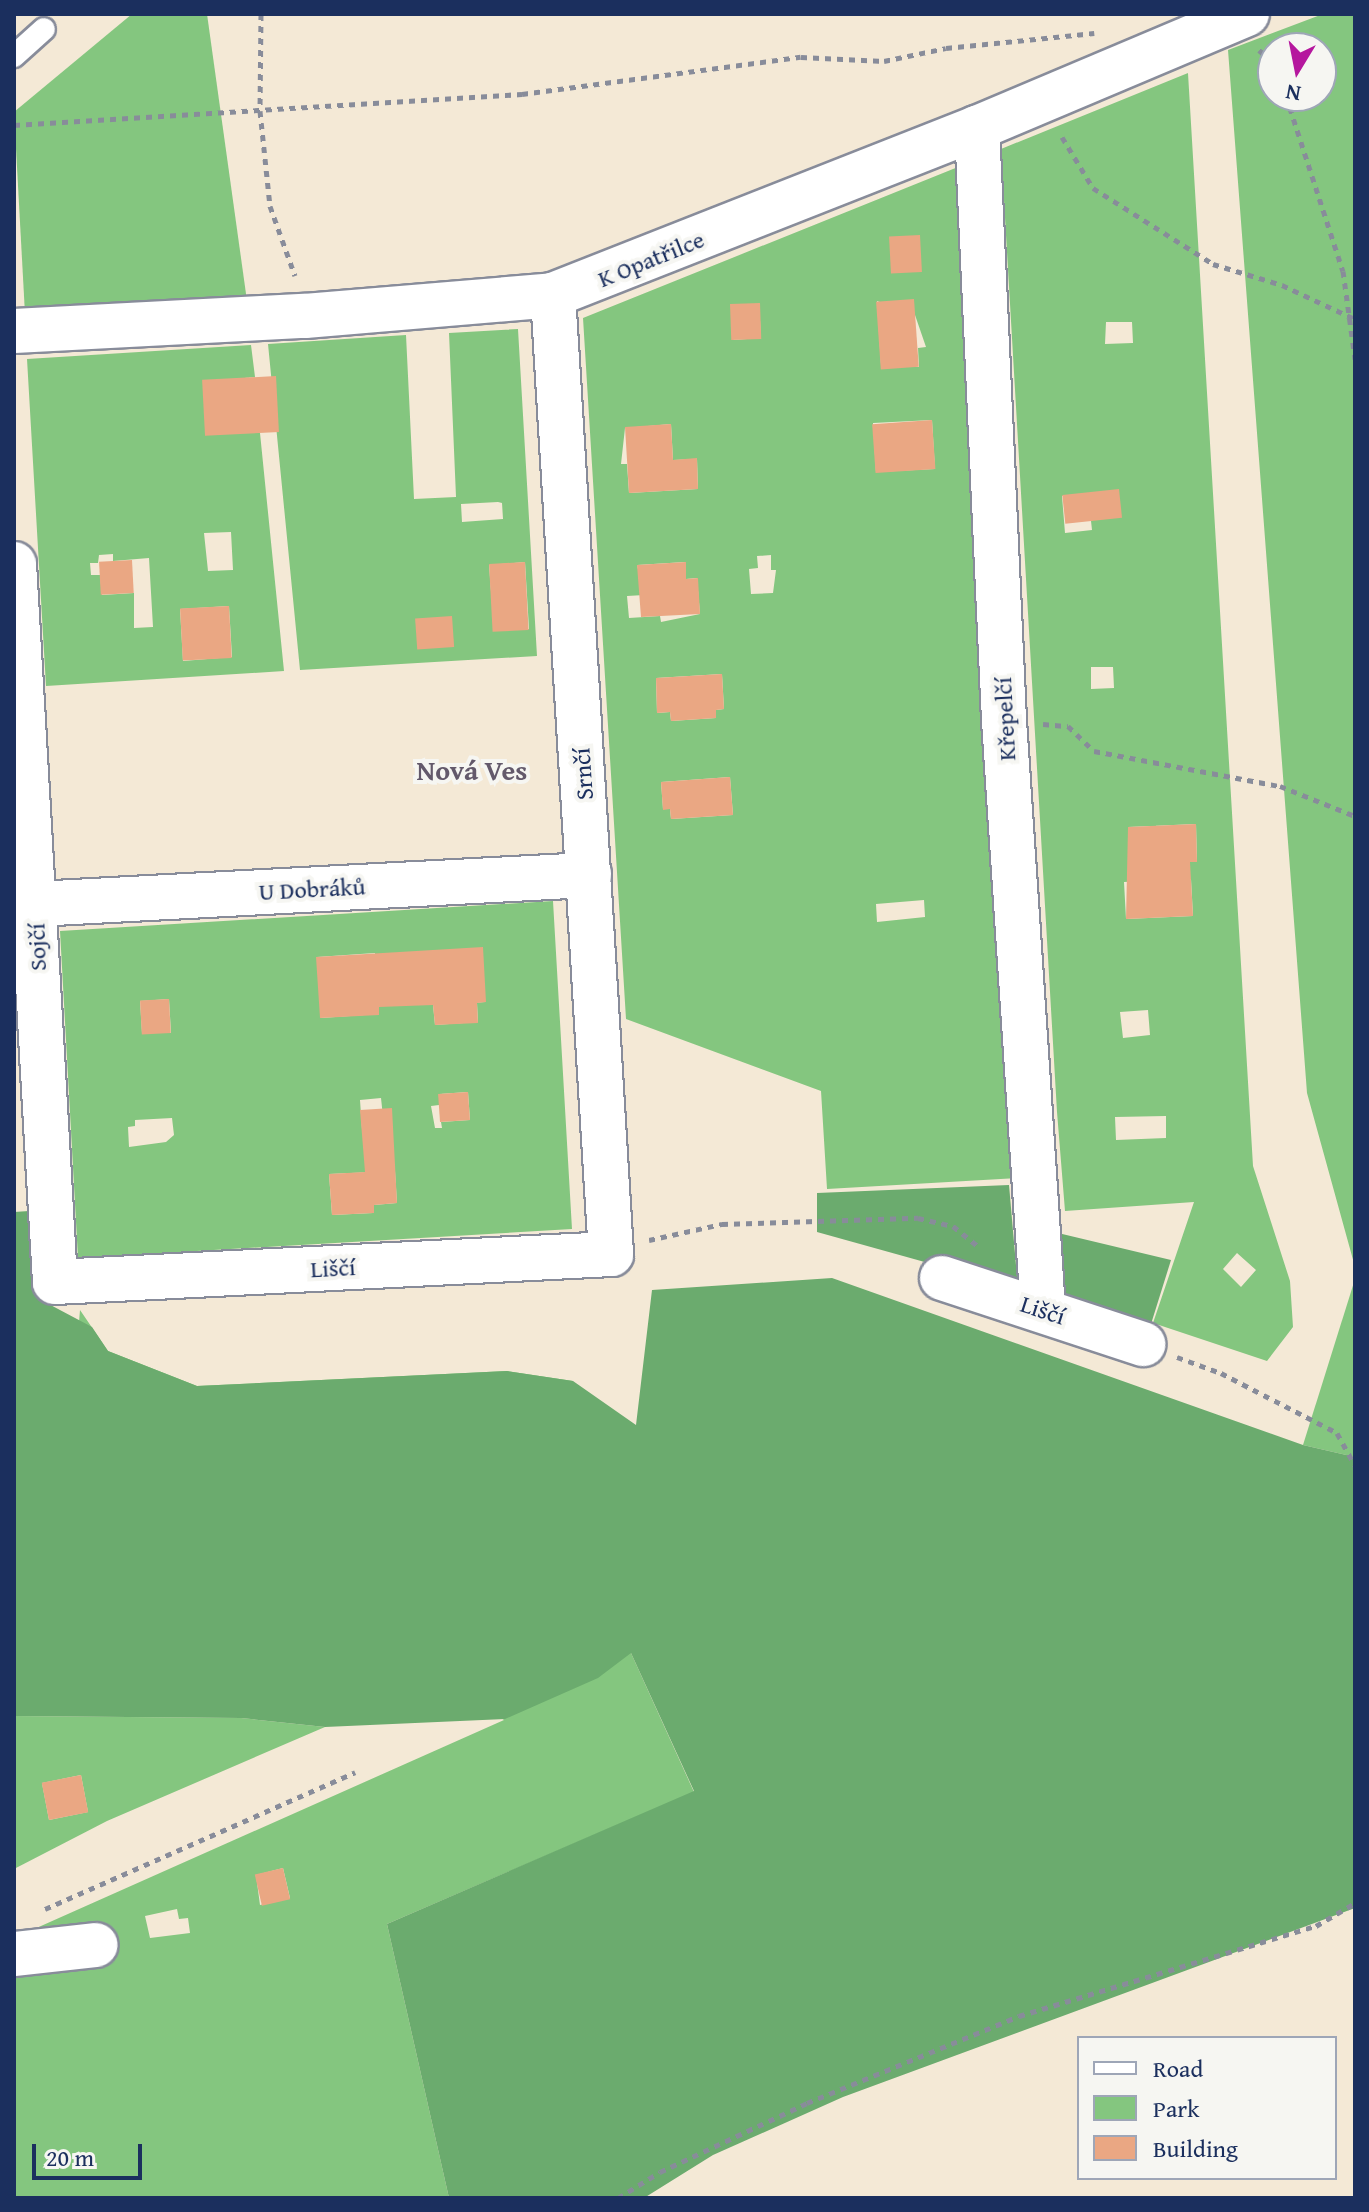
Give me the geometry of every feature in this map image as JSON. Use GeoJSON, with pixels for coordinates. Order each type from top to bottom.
{"type":"FeatureCollection","features":[{"type":"Feature","properties":{"kind":"street","name":"K Opatřilce"},"geometry":{"type":"LineString","coordinates":[[14,331],[305,316],[553,295],[977,128],[1039,100],[1253,32]]}},
{"type":"Feature","properties":{"kind":"street","name":"Křepelčí"},"geometry":{"type":"LineString","coordinates":[[977,128],[1033,1306]]}},
{"type":"Feature","properties":{"kind":"street","name":"Srnčí"},"geometry":{"type":"LineString","coordinates":[[553,295],[611,1254]]}},
{"type":"Feature","properties":{"kind":"street","name":"Sojčí"},"geometry":{"type":"LineString","coordinates":[[14,564],[21,809],[35,904],[30,1189],[55,1282]]}},
{"type":"Feature","properties":{"kind":"street","name":"U Dobráků"},"geometry":{"type":"LineString","coordinates":[[35,904],[589,875]]}},
{"type":"Feature","properties":{"kind":"street","name":"Liščí"},"geometry":{"type":"LineString","coordinates":[[55,1282],[611,1254]]}},
{"type":"Feature","properties":{"kind":"street","name":"Liščí"},"geometry":{"type":"LineString","coordinates":[[942,1278],[1143,1344]]}},
{"type":"Feature","properties":{"kind":"street"},"geometry":{"type":"LineString","coordinates":[[14,1954],[96,1945]]}},
{"type":"Feature","properties":{"kind":"lane"},"geometry":{"type":"LineString","coordinates":[[14,56],[44,29]]}},
{"type":"Feature","properties":{"kind":"path"},"geometry":{"type":"LineString","coordinates":[[261,14],[260,111],[270,206],[305,316]]}},
{"type":"Feature","properties":{"kind":"path"},"geometry":{"type":"LineString","coordinates":[[14,125],[522,94],[801,57],[884,61],[946,48],[1098,32]]}},
{"type":"Feature","properties":{"kind":"path"},"geometry":{"type":"LineString","coordinates":[[1039,100],[1093,188],[1213,264],[1282,285],[1352,317]]}},
{"type":"Feature","properties":{"kind":"path"},"geometry":{"type":"LineString","coordinates":[[1291,112],[1343,271],[1352,317],[1355,359]]}},
{"type":"Feature","properties":{"kind":"path"},"geometry":{"type":"LineString","coordinates":[[1004,721],[1068,726],[1094,751],[1280,786],[1355,816]]}},
{"type":"Feature","properties":{"kind":"path"},"geometry":{"type":"LineString","coordinates":[[611,1254],[667,1234],[722,1224],[918,1218],[953,1226],[972,1237],[1033,1306]]}},
{"type":"Feature","properties":{"kind":"path"},"geometry":{"type":"LineString","coordinates":[[1143,1344],[1221,1373],[1337,1433],[1355,1466]]}},
{"type":"Feature","properties":{"kind":"path"},"geometry":{"type":"LineString","coordinates":[[36,1914],[355,1772]]}},
{"type":"Feature","properties":{"kind":"path"},"geometry":{"type":"LineString","coordinates":[[618,2198],[660,2172],[807,2103],[1019,2016],[1316,1926],[1355,1903]]}},
{"type":"Feature","properties":{"kind":"green space"},"geometry":{"type":"Polygon","coordinates":[[[132,14],[207,14],[247,301],[25,314],[14,112],[132,14]]]}},
{"type":"Feature","properties":{"kind":"green space"},"geometry":{"type":"Polygon","coordinates":[[[1323,14],[1355,14],[1355,1267],[1307,1093],[1228,50],[1257,39],[1257,112],[1337,112],[1337,32],[1276,32],[1323,14]]]}},
{"type":"Feature","properties":{"kind":"green space"},"geometry":{"type":"Polygon","coordinates":[[[1188,73],[1253,1166],[1290,1281],[1293,1327],[1267,1361],[1153,1323],[1194,1202],[1065,1211],[1001,149],[1188,73]],[[1106,322],[1105,344],[1133,343],[1132,322],[1106,322]],[[1119,490],[1062,496],[1065,533],[1092,530],[1091,521],[1119,490]],[[1091,667],[1091,689],[1114,688],[1113,667],[1091,667]],[[1196,824],[1128,827],[1144,881],[1124,882],[1126,919],[1193,916],[1191,879],[1170,879],[1169,863],[1197,861],[1196,824]],[[1148,1010],[1120,1012],[1123,1038],[1150,1035],[1148,1010]],[[1166,1116],[1115,1117],[1116,1140],[1166,1138],[1166,1116]],[[1237,1253],[1223,1269],[1241,1287],[1256,1270],[1237,1253]]]}},
{"type":"Feature","properties":{"kind":"green space"},"geometry":{"type":"Polygon","coordinates":[[[958,167],[1018,1178],[827,1189],[821,1091],[626,1019],[583,318],[958,167]],[[877,301],[881,365],[919,367],[918,348],[926,347],[915,315],[877,301]],[[759,303],[733,340],[761,338],[759,303]],[[932,420],[873,423],[876,472],[935,469],[932,420]],[[671,424],[625,428],[621,464],[627,464],[629,493],[698,489],[697,459],[673,460],[671,424]],[[771,555],[757,556],[758,568],[749,569],[751,594],[773,593],[776,570],[771,570],[771,555]],[[685,562],[637,565],[644,595],[627,596],[629,618],[660,616],[661,622],[700,614],[697,578],[686,579],[685,562]],[[722,674],[656,678],[657,713],[670,712],[671,721],[716,718],[716,710],[724,709],[722,674]],[[730,777],[661,782],[663,809],[670,809],[671,819],[733,815],[730,777]],[[924,900],[876,904],[877,922],[925,917],[924,900]]]}},
{"type":"Feature","properties":{"kind":"green space"},"geometry":{"type":"Polygon","coordinates":[[[518,329],[537,656],[300,670],[268,344],[406,335],[414,499],[456,497],[449,333],[518,329]],[[502,503],[461,504],[462,522],[503,519],[502,503]],[[525,562],[489,565],[494,631],[529,629],[525,562]]]}},
{"type":"Feature","properties":{"kind":"green space"},"geometry":{"type":"Polygon","coordinates":[[[251,345],[255,377],[223,380],[226,433],[260,433],[284,671],[46,686],[27,359],[251,345]],[[231,532],[204,533],[208,571],[233,570],[231,532]],[[113,554],[99,555],[98,563],[90,563],[91,575],[100,575],[102,595],[134,593],[134,628],[153,627],[149,558],[113,561],[113,554]],[[229,606],[180,609],[183,661],[232,657],[229,606]]]}},
{"type":"Feature","properties":{"kind":"green space"},"geometry":{"type":"Polygon","coordinates":[[[553,901],[572,1229],[78,1258],[60,931],[553,901]],[[375,953],[317,957],[321,1018],[379,1014],[375,953]],[[169,999],[140,1001],[142,1033],[171,1033],[169,999]],[[485,1002],[424,1005],[433,1005],[435,1025],[478,1022],[477,1003],[485,1002]],[[468,1092],[439,1094],[439,1105],[431,1106],[435,1128],[442,1128],[441,1122],[470,1120],[468,1092]],[[381,1098],[360,1100],[362,1129],[384,1126],[381,1098]],[[172,1118],[135,1120],[135,1126],[128,1127],[129,1147],[166,1142],[174,1135],[172,1118]],[[395,1171],[329,1174],[332,1215],[373,1213],[374,1205],[397,1203],[395,1171]]]}},
{"type":"Feature","properties":{"kind":"green space"},"geometry":{"type":"Polygon","coordinates":[[[1009,1185],[1018,1288],[817,1232],[817,1193],[1009,1185]]]}},
{"type":"Feature","properties":{"kind":"green space"},"geometry":{"type":"Polygon","coordinates":[[[29,1211],[43,1301],[92,1327],[108,1351],[197,1386],[507,1371],[573,1381],[636,1425],[652,1290],[832,1278],[1303,1445],[1355,1457],[1355,1908],[843,2097],[713,2155],[644,2198],[449,2198],[387,1924],[694,1791],[631,1653],[598,1678],[505,1719],[325,1727],[241,1718],[14,1716],[14,1212],[29,1211]]]}},
{"type":"Feature","properties":{"kind":"green space"},"geometry":{"type":"Polygon","coordinates":[[[1058,1233],[1171,1260],[1151,1324],[1071,1302],[1057,1281],[1058,1233]]]}},
{"type":"Feature","properties":{"kind":"green space"},"geometry":{"type":"Polygon","coordinates":[[[1355,1279],[1355,1457],[1303,1445],[1355,1279]]]}},
{"type":"Feature","properties":{"kind":"green space"},"geometry":{"type":"Polygon","coordinates":[[[80,1310],[108,1351],[197,1386],[507,1371],[573,1381],[631,1653],[694,1792],[387,1924],[449,2198],[14,2198],[14,1938],[504,1720],[72,1407],[80,1310]],[[283,1868],[256,1875],[260,1905],[290,1898],[283,1868]],[[177,1909],[145,1916],[150,1938],[190,1933],[188,1918],[179,1919],[177,1909]]]}},
{"type":"Feature","properties":{"kind":"green space"},"geometry":{"type":"Polygon","coordinates":[[[14,1716],[241,1718],[325,1727],[107,1821],[14,1869],[14,1716]],[[81,1775],[42,1783],[49,1820],[88,1812],[81,1775]]]}},
{"type":"Feature","properties":{"kind":"building"},"geometry":{"type":"Polygon","coordinates":[[[920,235],[922,272],[891,274],[889,237],[920,235]]]}},
{"type":"Feature","properties":{"kind":"building"},"geometry":{"type":"Polygon","coordinates":[[[914,299],[919,367],[881,369],[876,302],[914,299]]]}},
{"type":"Feature","properties":{"kind":"building"},"geometry":{"type":"Polygon","coordinates":[[[760,303],[761,339],[731,340],[730,304],[760,303]]]}},
{"type":"Feature","properties":{"kind":"building"},"geometry":{"type":"Polygon","coordinates":[[[276,376],[279,432],[205,436],[202,380],[276,376]]]}},
{"type":"Feature","properties":{"kind":"building"},"geometry":{"type":"Polygon","coordinates":[[[932,420],[935,469],[876,473],[872,424],[932,420]]]}},
{"type":"Feature","properties":{"kind":"building"},"geometry":{"type":"Polygon","coordinates":[[[671,424],[673,460],[697,458],[698,489],[629,493],[625,427],[671,424]]]}},
{"type":"Feature","properties":{"kind":"building"},"geometry":{"type":"Polygon","coordinates":[[[1119,489],[1122,518],[1065,524],[1062,495],[1119,489]]]}},
{"type":"Feature","properties":{"kind":"building"},"geometry":{"type":"Polygon","coordinates":[[[132,560],[134,593],[101,595],[99,562],[132,560]]]}},
{"type":"Feature","properties":{"kind":"building"},"geometry":{"type":"Polygon","coordinates":[[[525,562],[529,630],[493,632],[489,564],[525,562]]]}},
{"type":"Feature","properties":{"kind":"building"},"geometry":{"type":"Polygon","coordinates":[[[686,562],[686,579],[698,578],[700,614],[641,617],[637,565],[686,562]]]}},
{"type":"Feature","properties":{"kind":"building"},"geometry":{"type":"Polygon","coordinates":[[[229,606],[232,658],[183,660],[180,609],[229,606]]]}},
{"type":"Feature","properties":{"kind":"building"},"geometry":{"type":"Polygon","coordinates":[[[452,616],[454,647],[417,650],[415,619],[452,616]]]}},
{"type":"Feature","properties":{"kind":"building"},"geometry":{"type":"Polygon","coordinates":[[[722,674],[724,709],[716,710],[716,718],[671,721],[670,712],[657,713],[656,678],[722,674]]]}},
{"type":"Feature","properties":{"kind":"building"},"geometry":{"type":"Polygon","coordinates":[[[730,777],[733,815],[671,819],[670,809],[663,810],[661,782],[730,777]]]}},
{"type":"Feature","properties":{"kind":"building"},"geometry":{"type":"Polygon","coordinates":[[[1196,824],[1197,862],[1190,862],[1193,916],[1126,919],[1128,827],[1196,824]]]}},
{"type":"Feature","properties":{"kind":"building"},"geometry":{"type":"Polygon","coordinates":[[[483,947],[486,1002],[477,1003],[478,1023],[435,1025],[433,1005],[379,1007],[379,1015],[320,1018],[316,957],[483,947]]]}},
{"type":"Feature","properties":{"kind":"building"},"geometry":{"type":"Polygon","coordinates":[[[169,999],[171,1033],[142,1034],[140,1001],[169,999]]]}},
{"type":"Feature","properties":{"kind":"building"},"geometry":{"type":"Polygon","coordinates":[[[468,1092],[470,1120],[440,1122],[438,1094],[468,1092]]]}},
{"type":"Feature","properties":{"kind":"building"},"geometry":{"type":"Polygon","coordinates":[[[392,1108],[397,1203],[374,1205],[374,1213],[332,1215],[329,1174],[365,1172],[360,1110],[392,1108]]]}},
{"type":"Feature","properties":{"kind":"building"},"geometry":{"type":"Polygon","coordinates":[[[81,1775],[88,1812],[49,1820],[42,1783],[81,1775]]]}},
{"type":"Feature","properties":{"kind":"building"},"geometry":{"type":"Polygon","coordinates":[[[283,1868],[290,1899],[262,1906],[255,1875],[283,1868]]]}},
{"type":"Feature","properties":{"kind":"district","name":"Nová Ves"},"geometry":{"type":"Point","coordinates":[472,770]}}]}
